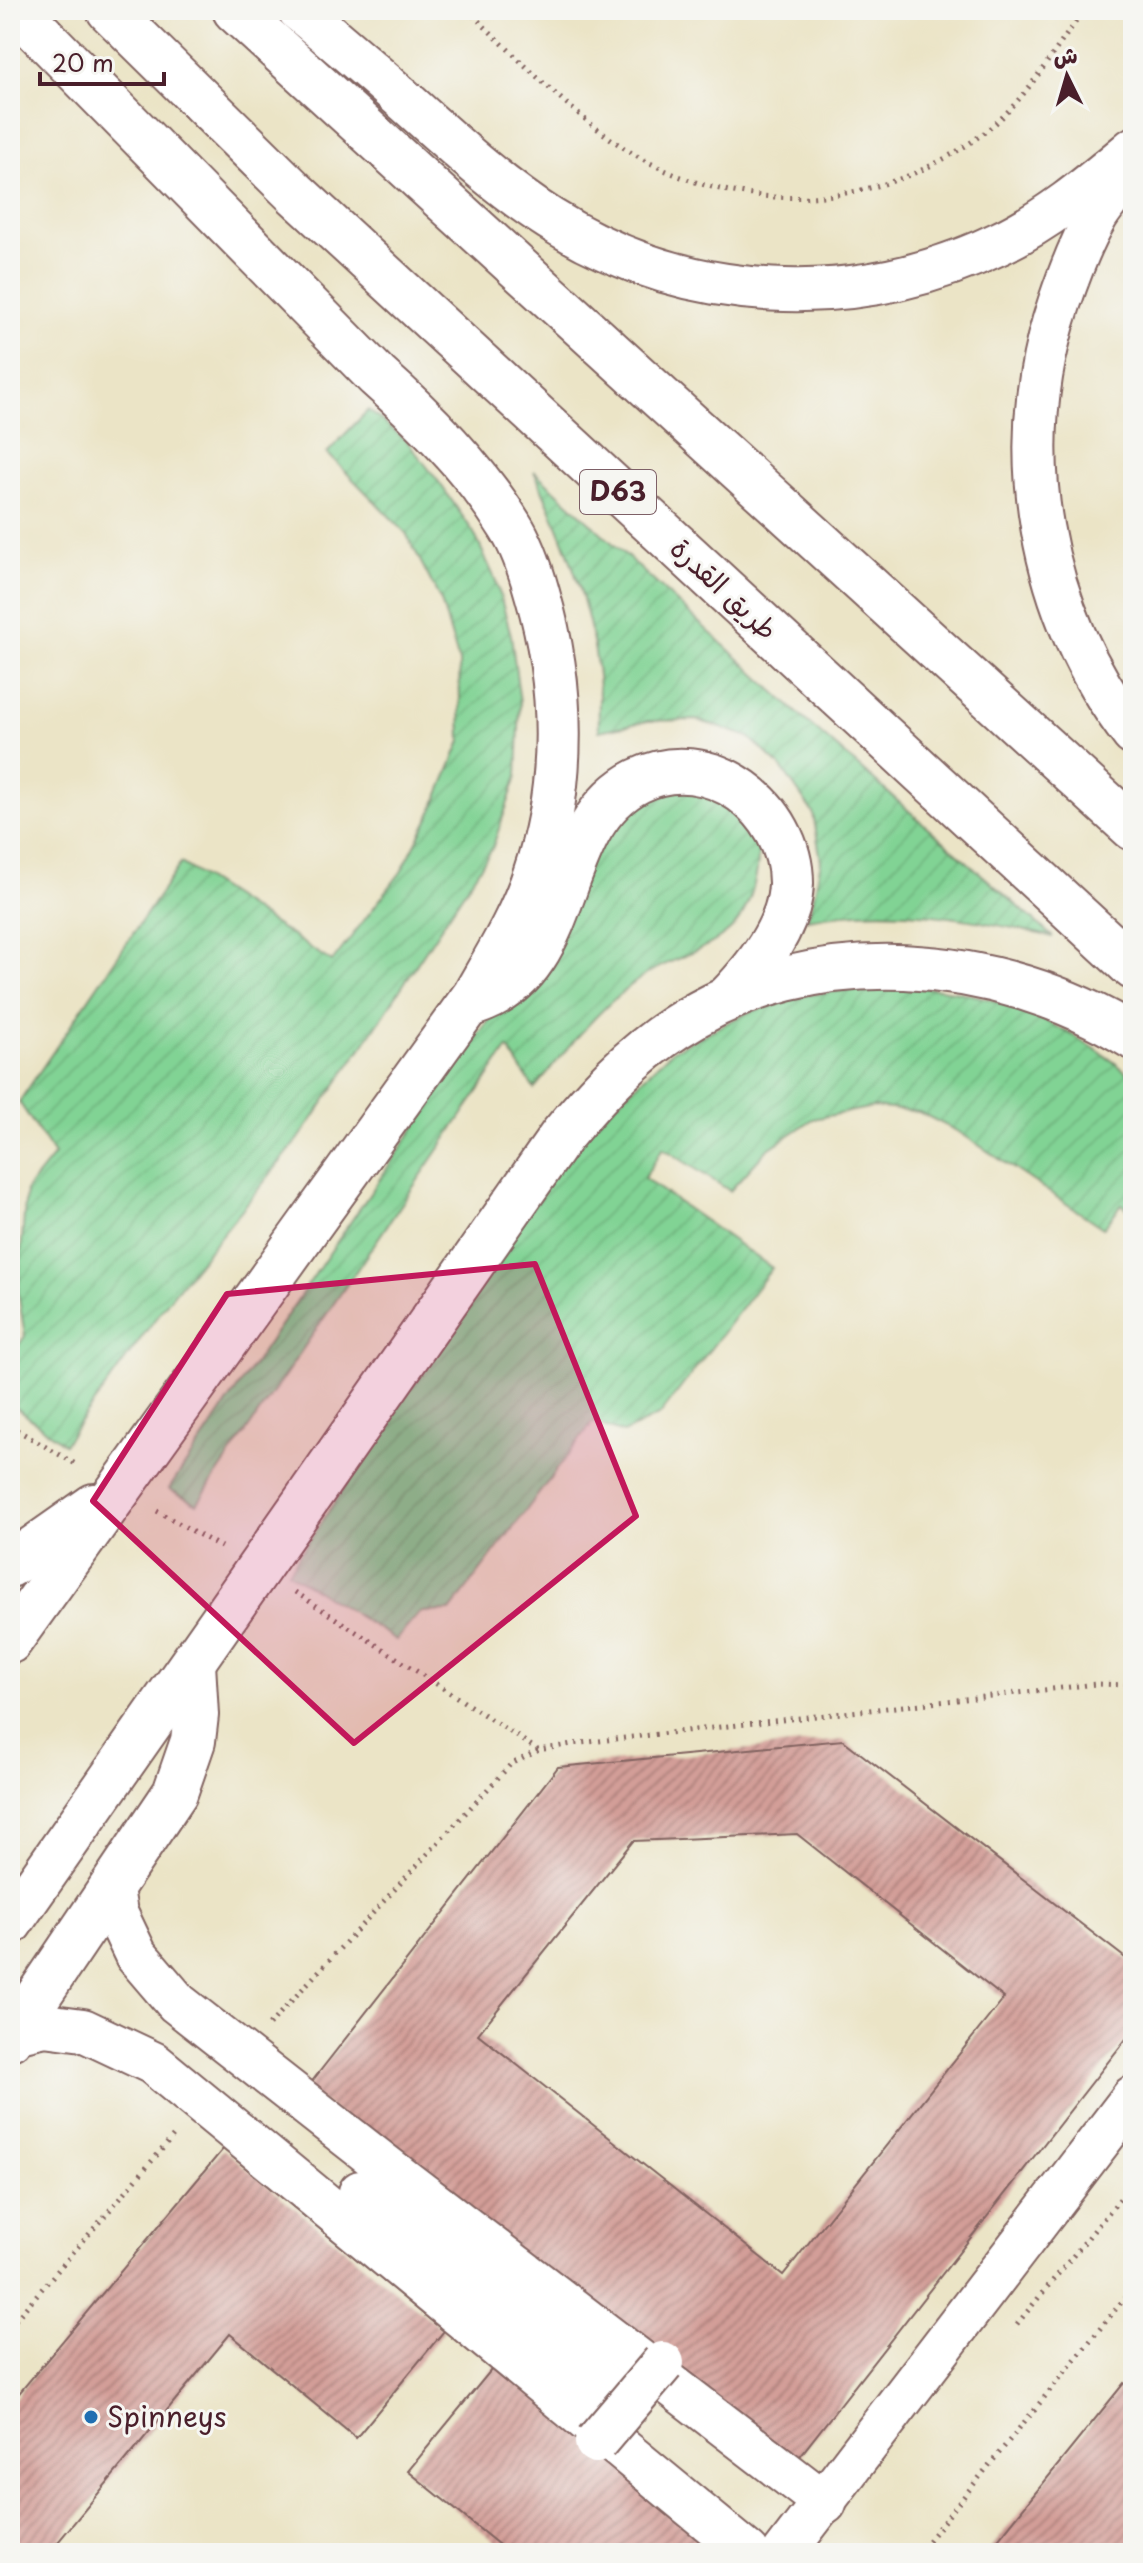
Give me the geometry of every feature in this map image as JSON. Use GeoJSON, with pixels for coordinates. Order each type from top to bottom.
{"type":"FeatureCollection","features":[{"type":"Feature","properties":{"kind":"street"},"geometry":{"type":"LineString","coordinates":[[10,1641],[468,1005],[517,922],[531,886],[549,825],[559,724],[555,673],[546,623],[532,575],[512,528],[485,488],[418,412],[377,376],[17,10]]}},
{"type":"Feature","properties":{"kind":"street","name":"طريق القدرة"},"geometry":{"type":"LineString","coordinates":[[109,10],[295,193],[1133,967]]}},
{"type":"Feature","properties":{"kind":"street"},"geometry":{"type":"LineString","coordinates":[[235,10],[1133,828]]}},
{"type":"Feature","properties":{"kind":"street"},"geometry":{"type":"LineString","coordinates":[[299,10],[446,137],[548,217],[589,242],[632,261],[724,286],[771,291],[819,291],[866,286],[943,266],[1001,242],[1039,221],[1069,202],[1133,149]]}},
{"type":"Feature","properties":{"kind":"street"},"geometry":{"type":"LineString","coordinates":[[1133,167],[1097,216],[1069,274],[1052,323],[1037,400],[1034,465],[1041,530],[1057,593],[1081,653],[1114,709],[1133,734]]}},
{"type":"Feature","properties":{"kind":"street"},"geometry":{"type":"LineString","coordinates":[[468,1005],[501,992],[527,968],[552,924],[588,832],[601,811],[619,793],[639,780],[663,772],[687,770],[711,775],[753,799],[770,818],[782,839],[789,863],[791,887],[782,919],[768,950],[725,1001]]}},
{"type":"Feature","properties":{"kind":"street"},"geometry":{"type":"LineString","coordinates":[[10,1923],[562,1135],[596,1094],[635,1057],[677,1026],[725,1001],[769,984],[815,973],[861,967],[955,971],[1001,981],[1046,994],[1090,1012],[1133,1037]]}},
{"type":"Feature","properties":{"kind":"street"},"geometry":{"type":"LineString","coordinates":[[10,1565],[120,1489]]}},
{"type":"Feature","properties":{"kind":"street"},"geometry":{"type":"LineString","coordinates":[[12,2035],[175,1793],[186,1767],[196,1715],[193,1664]]}},
{"type":"Feature","properties":{"kind":"street"},"geometry":{"type":"LineString","coordinates":[[112,1889],[116,1913],[136,1955],[177,2003],[242,2054],[361,2191],[748,2553]]}},
{"type":"Feature","properties":{"kind":"street"},"geometry":{"type":"LineString","coordinates":[[12,2035],[45,2025],[83,2030],[153,2063],[202,2103],[361,2191],[825,2503]]}},
{"type":"Feature","properties":{"kind":"street"},"geometry":{"type":"LineString","coordinates":[[784,2553],[1133,2097]]}},
{"type":"Feature","properties":{"kind":"street"},"geometry":{"type":"LineString","coordinates":[[361,2191],[627,2404]]}},
{"type":"Feature","properties":{"kind":"street"},"geometry":{"type":"LineString","coordinates":[[596,2442],[663,2363]]}},
{"type":"Feature","properties":{"kind":"path"},"geometry":{"type":"LineString","coordinates":[[467,10],[592,125],[634,154],[680,175],[728,191],[779,199],[825,197],[870,189],[913,174],[955,153],[992,127],[1023,94],[1085,10]]}},
{"type":"Feature","properties":{"kind":"path"},"geometry":{"type":"LineString","coordinates":[[10,1426],[259,1569],[539,1750]]}},
{"type":"Feature","properties":{"kind":"path"},"geometry":{"type":"LineString","coordinates":[[242,2054],[510,1765],[539,1750],[1096,1684],[1128,1685],[1133,1689]]}},
{"type":"Feature","properties":{"kind":"path"},"geometry":{"type":"LineString","coordinates":[[10,2326],[202,2103]]}},
{"type":"Feature","properties":{"kind":"path"},"geometry":{"type":"LineString","coordinates":[[918,2553],[1133,2288]]}},
{"type":"Feature","properties":{"kind":"highlighted area"},"geometry":{"type":"Polygon","coordinates":[[[535,1264],[636,1516],[354,1743],[93,1501],[227,1294],[535,1264]]]}},
{"type":"Feature","properties":{"kind":"green space"},"geometry":{"type":"Polygon","coordinates":[[[368,410],[406,440],[439,482],[474,533],[496,581],[511,635],[520,703],[517,776],[492,849],[373,1031],[298,1140],[171,1297],[64,1444],[10,1403],[10,1357],[25,1336],[18,1292],[26,1190],[54,1155],[19,1102],[181,863],[332,962],[401,872],[431,814],[461,741],[459,662],[441,601],[406,533],[327,453],[368,410]]]}},
{"type":"Feature","properties":{"kind":"green space"},"geometry":{"type":"Polygon","coordinates":[[[534,471],[804,719],[1053,937],[931,915],[869,912],[807,919],[821,861],[813,813],[780,766],[749,737],[697,720],[648,721],[599,731],[598,676],[589,623],[565,545],[534,471]]]}},
{"type":"Feature","properties":{"kind":"green space"},"geometry":{"type":"Polygon","coordinates":[[[648,787],[715,792],[727,800],[748,824],[755,838],[758,860],[754,886],[738,921],[713,942],[650,972],[617,997],[534,1089],[508,1048],[197,1504],[169,1489],[477,1036],[540,954],[587,850],[648,787]]]}},
{"type":"Feature","properties":{"kind":"green space"},"geometry":{"type":"Polygon","coordinates":[[[872,987],[937,989],[996,1001],[1069,1033],[1133,1077],[1133,1213],[1122,1204],[1103,1228],[959,1132],[919,1112],[873,1107],[813,1119],[767,1150],[730,1191],[663,1148],[644,1178],[772,1268],[660,1415],[623,1433],[593,1422],[450,1611],[420,1612],[396,1640],[288,1572],[573,1144],[673,1050],[747,1013],[807,995],[872,987]]]}},
{"type":"Feature","properties":{"kind":"building"},"geometry":{"type":"Polygon","coordinates":[[[843,1740],[1133,1964],[1133,2030],[793,2465],[306,2089],[558,1767],[843,1740]],[[797,1834],[633,1841],[478,2034],[783,2275],[1004,1998],[797,1834]]]}},
{"type":"Feature","properties":{"kind":"building"},"geometry":{"type":"Polygon","coordinates":[[[223,2149],[444,2331],[356,2438],[230,2334],[49,2553],[10,2553],[10,2404],[223,2149]]]}},
{"type":"Feature","properties":{"kind":"building"},"geometry":{"type":"Polygon","coordinates":[[[496,2364],[718,2546],[712,2553],[509,2553],[408,2471],[496,2364]]]}},
{"type":"Feature","properties":{"kind":"building"},"geometry":{"type":"Polygon","coordinates":[[[1124,2383],[1133,2391],[1133,2553],[987,2553],[1124,2383]]]}},
{"type":"Feature","properties":{"kind":"place","name":"Spinneys"},"geometry":{"type":"Point","coordinates":[91,2417]}}]}
